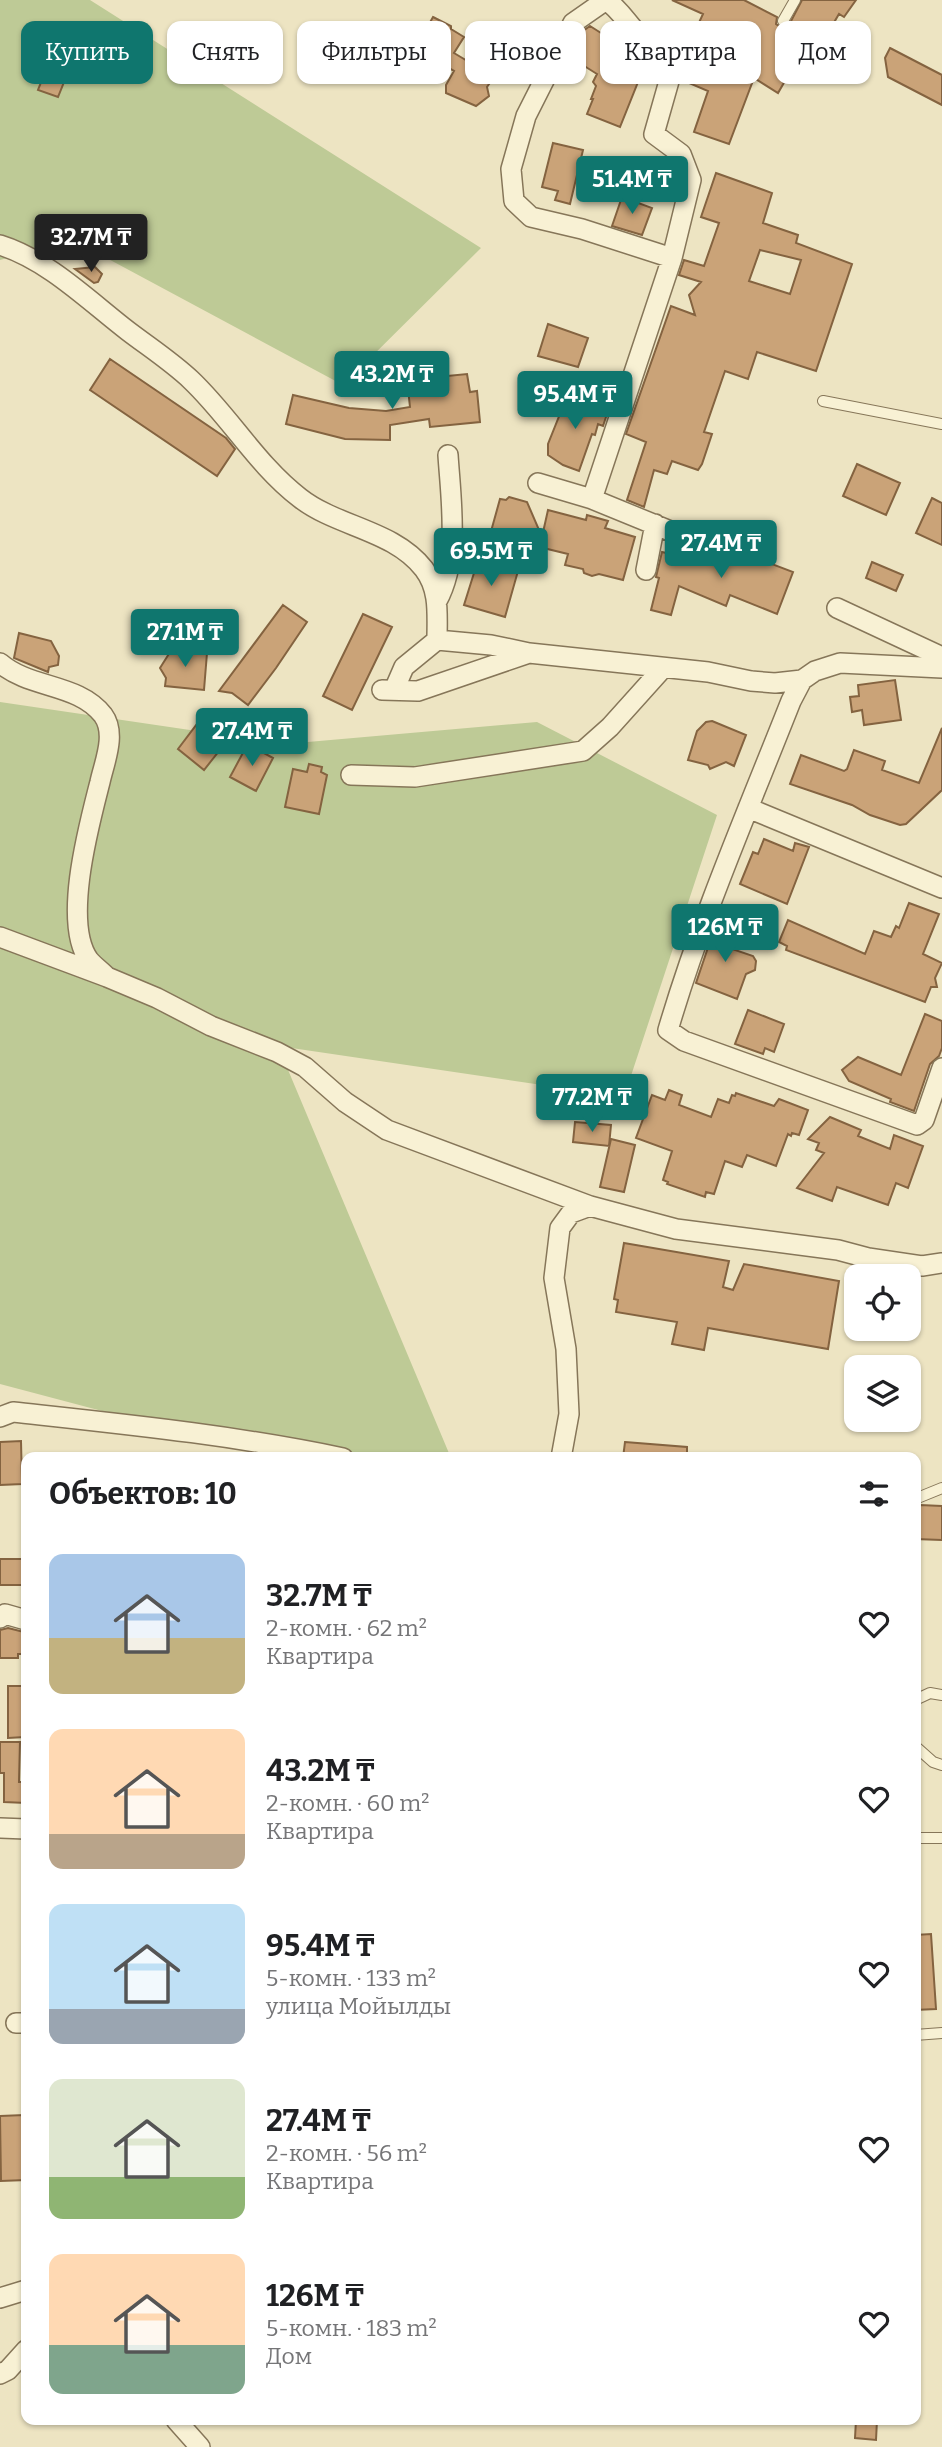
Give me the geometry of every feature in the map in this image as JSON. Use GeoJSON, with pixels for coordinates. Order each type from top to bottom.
{"type":"FeatureCollection","features":[{"type":"Feature","properties":{"kind":"street"},"geometry":{"type":"LineString","coordinates":[[592,499],[672,258],[691,180],[681,154],[654,134],[673,67],[666,54],[641,37],[622,4],[606,0],[573,23],[526,116],[517,140],[511,169],[514,201],[531,217],[582,229],[672,258]]}},
{"type":"Feature","properties":{"kind":"street"},"geometry":{"type":"LineString","coordinates":[[0,245],[32,260],[61,279],[191,380],[280,482],[301,500],[332,519],[398,546],[422,567],[436,588],[438,640]]}},
{"type":"Feature","properties":{"kind":"street"},"geometry":{"type":"LineString","coordinates":[[436,601],[444,586],[449,562],[452,514],[448,455]]}},
{"type":"Feature","properties":{"kind":"street"},"geometry":{"type":"LineString","coordinates":[[538,483],[592,499],[680,535]]}},
{"type":"Feature","properties":{"kind":"street"},"geometry":{"type":"LineString","coordinates":[[646,570],[655,524]]}},
{"type":"Feature","properties":{"kind":"street"},"geometry":{"type":"LineString","coordinates":[[837,608],[942,657]]}},
{"type":"Feature","properties":{"kind":"street"},"geometry":{"type":"LineString","coordinates":[[529,653],[418,691],[388,690],[404,667],[438,640],[491,645],[529,653],[708,672],[775,683],[802,680]]}},
{"type":"Feature","properties":{"kind":"street"},"geometry":{"type":"LineString","coordinates":[[0,663],[25,680],[73,694],[93,704],[106,718],[109,750],[100,780],[76,901],[83,948],[89,961],[107,977]]}},
{"type":"Feature","properties":{"kind":"street"},"geometry":{"type":"LineString","coordinates":[[942,668],[840,663],[815,671],[802,680],[748,808],[684,977],[668,1030],[684,1041],[917,1125],[924,1120],[942,1068]]}},
{"type":"Feature","properties":{"kind":"street"},"geometry":{"type":"LineString","coordinates":[[351,775],[415,777],[583,751],[610,727],[663,668]]}},
{"type":"Feature","properties":{"kind":"street"},"geometry":{"type":"LineString","coordinates":[[748,808],[942,888]]}},
{"type":"Feature","properties":{"kind":"street"},"geometry":{"type":"LineString","coordinates":[[0,937],[107,977],[305,1067],[345,1102],[387,1130],[590,1206],[676,1229],[838,1250],[867,1258],[922,1266],[942,1263]]}},
{"type":"Feature","properties":{"kind":"street"},"geometry":{"type":"LineString","coordinates":[[562,1452],[569,1414],[566,1349],[554,1278],[560,1228],[571,1213],[590,1206]]}},
{"type":"Feature","properties":{"kind":"street"},"geometry":{"type":"LineString","coordinates":[[0,1417],[13,1412],[210,1434],[314,1452]]}},
{"type":"Feature","properties":{"kind":"street"},"geometry":{"type":"LineString","coordinates":[[0,1618],[5,1614],[21,1619]]}},
{"type":"Feature","properties":{"kind":"street"},"geometry":{"type":"LineString","coordinates":[[0,1828],[21,1829]]}},
{"type":"Feature","properties":{"kind":"street"},"geometry":{"type":"LineString","coordinates":[[0,2298],[21,2292]]}},
{"type":"Feature","properties":{"kind":"street"},"geometry":{"type":"LineString","coordinates":[[0,2374],[8,2370],[21,2356]]}},
{"type":"Feature","properties":{"kind":"street"},"geometry":{"type":"LineString","coordinates":[[180,2425],[200,2447]]}},
{"type":"Feature","properties":{"kind":"lane"},"geometry":{"type":"LineString","coordinates":[[783,21],[796,0]]}},
{"type":"Feature","properties":{"kind":"lane"},"geometry":{"type":"LineString","coordinates":[[823,401],[942,424]]}},
{"type":"Feature","properties":{"kind":"lane"},"geometry":{"type":"LineString","coordinates":[[921,1497],[942,1488]]}},
{"type":"Feature","properties":{"kind":"lane"},"geometry":{"type":"LineString","coordinates":[[921,1697],[930,1693],[942,1695]]}},
{"type":"Feature","properties":{"kind":"lane"},"geometry":{"type":"LineString","coordinates":[[921,1751],[933,1762],[942,1765]]}},
{"type":"Feature","properties":{"kind":"lane"},"geometry":{"type":"LineString","coordinates":[[921,1838],[942,1838]]}},
{"type":"Feature","properties":{"kind":"lane"},"geometry":{"type":"LineString","coordinates":[[921,2035],[942,2033]]}},
{"type":"Feature","properties":{"kind":"green space"},"geometry":{"type":"Polygon","coordinates":[[[0,0],[90,0],[123,21],[21,21],[21,84],[153,84],[153,40],[167,49],[167,84],[222,84],[481,248],[343,385],[73,240],[0,260],[0,0]]]}},
{"type":"Feature","properties":{"kind":"green space"},"geometry":{"type":"Polygon","coordinates":[[[0,702],[285,744],[537,722],[717,815],[624,1097],[278,1046],[448,1452],[257,1452],[0,1384],[0,702]]]}},
{"type":"Feature","properties":{"kind":"building"},"geometry":{"type":"Polygon","coordinates":[[[672,0],[744,0],[777,17],[775,84],[783,84],[778,93],[761,82],[761,21],[700,21],[703,14],[672,0]]]}},
{"type":"Feature","properties":{"kind":"building"},"geometry":{"type":"Polygon","coordinates":[[[802,0],[856,0],[844,17],[839,14],[835,21],[791,21],[802,0]]]}},
{"type":"Feature","properties":{"kind":"building"},"geometry":{"type":"Polygon","coordinates":[[[590,26],[600,32],[600,84],[637,84],[620,127],[587,114],[593,99],[596,86],[593,82],[597,74],[586,67],[586,29],[590,26]]]}},
{"type":"Feature","properties":{"kind":"building"},"geometry":{"type":"Polygon","coordinates":[[[451,29],[464,37],[454,53],[465,60],[465,84],[489,84],[489,96],[476,106],[446,93],[446,85],[451,84],[454,71],[451,69],[451,29]]]}},
{"type":"Feature","properties":{"kind":"building"},"geometry":{"type":"Polygon","coordinates":[[[890,48],[942,75],[942,105],[888,77],[885,58],[890,48]]]}},
{"type":"Feature","properties":{"kind":"building"},"geometry":{"type":"Polygon","coordinates":[[[40,84],[63,84],[58,97],[38,90],[40,84]]]}},
{"type":"Feature","properties":{"kind":"building"},"geometry":{"type":"Polygon","coordinates":[[[691,84],[752,84],[729,144],[694,132],[708,91],[691,84]]]}},
{"type":"Feature","properties":{"kind":"building"},"geometry":{"type":"Polygon","coordinates":[[[553,143],[583,150],[570,204],[555,200],[558,191],[542,187],[553,143]]]}},
{"type":"Feature","properties":{"kind":"building"},"geometry":{"type":"Polygon","coordinates":[[[716,173],[772,193],[763,223],[798,235],[796,243],[852,264],[816,371],[757,352],[748,379],[725,371],[704,432],[712,434],[702,464],[698,470],[672,461],[667,474],[654,470],[644,507],[627,500],[646,442],[626,434],[671,306],[695,315],[689,295],[701,282],[679,275],[684,260],[704,266],[719,223],[701,217],[716,173]],[[760,250],[749,281],[790,294],[801,260],[760,250]]]}},
{"type":"Feature","properties":{"kind":"building"},"geometry":{"type":"Polygon","coordinates":[[[622,197],[652,208],[642,235],[612,226],[622,197]]]}},
{"type":"Feature","properties":{"kind":"building"},"geometry":{"type":"Polygon","coordinates":[[[95,267],[102,274],[98,282],[94,283],[75,269],[95,267]]]}},
{"type":"Feature","properties":{"kind":"building"},"geometry":{"type":"Polygon","coordinates":[[[548,324],[588,338],[578,367],[538,356],[548,324]]]}},
{"type":"Feature","properties":{"kind":"building"},"geometry":{"type":"Polygon","coordinates":[[[110,359],[226,438],[235,449],[217,476],[90,390],[110,359]]]}},
{"type":"Feature","properties":{"kind":"building"},"geometry":{"type":"Polygon","coordinates":[[[467,374],[470,392],[477,391],[480,422],[430,427],[429,419],[390,425],[390,440],[345,439],[286,424],[293,395],[349,408],[386,411],[410,407],[407,380],[467,374]]]}},
{"type":"Feature","properties":{"kind":"building"},"geometry":{"type":"Polygon","coordinates":[[[568,394],[609,408],[603,426],[598,424],[595,435],[592,434],[579,471],[548,455],[548,444],[568,394]]]}},
{"type":"Feature","properties":{"kind":"building"},"geometry":{"type":"Polygon","coordinates":[[[857,464],[900,483],[886,515],[843,496],[857,464]]]}},
{"type":"Feature","properties":{"kind":"building"},"geometry":{"type":"Polygon","coordinates":[[[509,497],[527,502],[542,537],[548,510],[586,520],[587,515],[608,521],[605,528],[635,537],[623,580],[599,574],[592,576],[584,573],[583,569],[565,565],[568,554],[490,535],[500,499],[506,500],[509,497]]]}},
{"type":"Feature","properties":{"kind":"building"},"geometry":{"type":"Polygon","coordinates":[[[932,498],[942,503],[942,545],[916,533],[932,498]]]}},
{"type":"Feature","properties":{"kind":"building"},"geometry":{"type":"Polygon","coordinates":[[[707,543],[746,559],[748,555],[793,572],[777,614],[730,595],[726,606],[679,586],[671,615],[651,610],[662,552],[699,561],[707,543]]]}},
{"type":"Feature","properties":{"kind":"building"},"geometry":{"type":"Polygon","coordinates":[[[479,557],[518,571],[505,617],[464,605],[479,557]]]}},
{"type":"Feature","properties":{"kind":"building"},"geometry":{"type":"Polygon","coordinates":[[[872,562],[903,575],[896,591],[866,578],[872,562]]]}},
{"type":"Feature","properties":{"kind":"building"},"geometry":{"type":"Polygon","coordinates":[[[283,605],[307,622],[276,668],[248,705],[232,693],[219,691],[283,605]]]}},
{"type":"Feature","properties":{"kind":"building"},"geometry":{"type":"Polygon","coordinates":[[[363,614],[392,627],[352,710],[323,696],[363,614]]]}},
{"type":"Feature","properties":{"kind":"building"},"geometry":{"type":"Polygon","coordinates":[[[19,633],[51,641],[59,656],[58,665],[49,667],[48,672],[14,658],[19,633]]]}},
{"type":"Feature","properties":{"kind":"building"},"geometry":{"type":"Polygon","coordinates":[[[172,649],[207,653],[204,690],[165,686],[166,678],[160,668],[172,649]]]}},
{"type":"Feature","properties":{"kind":"building"},"geometry":{"type":"Polygon","coordinates":[[[895,680],[901,720],[864,725],[862,710],[852,712],[850,697],[859,696],[858,685],[895,680]]]}},
{"type":"Feature","properties":{"kind":"building"},"geometry":{"type":"Polygon","coordinates":[[[210,720],[222,730],[219,734],[227,741],[204,770],[178,749],[197,724],[204,729],[210,720]]]}},
{"type":"Feature","properties":{"kind":"building"},"geometry":{"type":"Polygon","coordinates":[[[712,721],[746,735],[734,766],[726,762],[710,769],[708,765],[688,760],[697,731],[706,722],[712,721]]]}},
{"type":"Feature","properties":{"kind":"building"},"geometry":{"type":"Polygon","coordinates":[[[942,728],[942,790],[906,824],[900,825],[870,815],[852,805],[790,784],[801,755],[844,771],[854,750],[885,761],[882,770],[919,783],[942,728]]]}},
{"type":"Feature","properties":{"kind":"building"},"geometry":{"type":"Polygon","coordinates":[[[253,747],[273,758],[256,791],[230,777],[245,749],[251,750],[253,747]]]}},
{"type":"Feature","properties":{"kind":"building"},"geometry":{"type":"Polygon","coordinates":[[[309,764],[322,767],[321,772],[327,775],[319,814],[285,807],[293,769],[307,772],[309,764]]]}},
{"type":"Feature","properties":{"kind":"building"},"geometry":{"type":"Polygon","coordinates":[[[764,839],[793,851],[795,843],[809,847],[787,904],[740,884],[753,852],[758,854],[764,839]]]}},
{"type":"Feature","properties":{"kind":"building"},"geometry":{"type":"Polygon","coordinates":[[[909,903],[939,914],[923,954],[942,963],[935,978],[937,987],[931,987],[925,1002],[786,950],[787,946],[779,942],[788,920],[865,954],[874,931],[891,937],[896,926],[899,928],[909,903]]]}},
{"type":"Feature","properties":{"kind":"building"},"geometry":{"type":"Polygon","coordinates":[[[716,924],[736,931],[729,948],[753,956],[756,961],[755,970],[746,974],[737,999],[696,983],[716,924]]]}},
{"type":"Feature","properties":{"kind":"building"},"geometry":{"type":"Polygon","coordinates":[[[748,1010],[784,1024],[774,1052],[765,1048],[763,1054],[735,1044],[748,1010]]]}},
{"type":"Feature","properties":{"kind":"building"},"geometry":{"type":"Polygon","coordinates":[[[925,1014],[942,1021],[942,1048],[939,1056],[930,1064],[914,1111],[849,1081],[842,1070],[858,1057],[901,1075],[925,1014]]]}},
{"type":"Feature","properties":{"kind":"building"},"geometry":{"type":"Polygon","coordinates":[[[669,1090],[682,1095],[679,1105],[711,1117],[718,1099],[729,1103],[732,1095],[735,1096],[736,1093],[774,1106],[779,1099],[808,1110],[799,1135],[788,1134],[776,1166],[747,1155],[742,1167],[725,1161],[714,1194],[706,1192],[705,1197],[667,1184],[668,1182],[663,1180],[672,1151],[636,1138],[652,1095],[665,1100],[669,1090]]]}},
{"type":"Feature","properties":{"kind":"building"},"geometry":{"type":"Polygon","coordinates":[[[830,1117],[861,1130],[858,1136],[890,1149],[894,1135],[923,1146],[908,1188],[896,1183],[888,1205],[837,1187],[832,1201],[797,1188],[824,1153],[816,1150],[819,1143],[808,1139],[830,1117]]]}},
{"type":"Feature","properties":{"kind":"building"},"geometry":{"type":"Polygon","coordinates":[[[575,1122],[611,1125],[609,1146],[573,1142],[575,1122]]]}},
{"type":"Feature","properties":{"kind":"building"},"geometry":{"type":"Polygon","coordinates":[[[611,1139],[635,1145],[624,1192],[600,1187],[611,1139]]]}},
{"type":"Feature","properties":{"kind":"building"},"geometry":{"type":"Polygon","coordinates":[[[624,1243],[729,1261],[723,1287],[733,1290],[744,1264],[839,1281],[828,1349],[708,1328],[704,1350],[672,1344],[677,1322],[616,1312],[618,1300],[614,1299],[624,1243]]]}},
{"type":"Feature","properties":{"kind":"building"},"geometry":{"type":"Polygon","coordinates":[[[21,1441],[21,1484],[0,1485],[0,1442],[21,1441]]]}},
{"type":"Feature","properties":{"kind":"building"},"geometry":{"type":"Polygon","coordinates":[[[625,1442],[687,1447],[687,1452],[624,1452],[625,1442]]]}},
{"type":"Feature","properties":{"kind":"building"},"geometry":{"type":"Polygon","coordinates":[[[921,1505],[942,1506],[942,1540],[921,1539],[921,1505]]]}},
{"type":"Feature","properties":{"kind":"building"},"geometry":{"type":"Polygon","coordinates":[[[0,1559],[21,1559],[21,1585],[0,1585],[0,1559]]]}},
{"type":"Feature","properties":{"kind":"building"},"geometry":{"type":"Polygon","coordinates":[[[8,1628],[21,1631],[21,1654],[18,1654],[18,1658],[0,1658],[0,1630],[8,1628]]]}},
{"type":"Feature","properties":{"kind":"building"},"geometry":{"type":"Polygon","coordinates":[[[8,1686],[21,1686],[21,1737],[8,1738],[8,1686]]]}},
{"type":"Feature","properties":{"kind":"building"},"geometry":{"type":"Polygon","coordinates":[[[0,1742],[20,1742],[21,1803],[4,1802],[4,1773],[0,1773],[0,1742]]]}},
{"type":"Feature","properties":{"kind":"building"},"geometry":{"type":"Polygon","coordinates":[[[931,1934],[936,2009],[921,2010],[921,1935],[931,1934]]]}},
{"type":"Feature","properties":{"kind":"building"},"geometry":{"type":"Polygon","coordinates":[[[21,2115],[21,2180],[1,2181],[0,2116],[21,2115]]]}},
{"type":"Feature","properties":{"kind":"building"},"geometry":{"type":"Polygon","coordinates":[[[856,2425],[877,2425],[876,2440],[855,2438],[856,2425]]]}}]}
